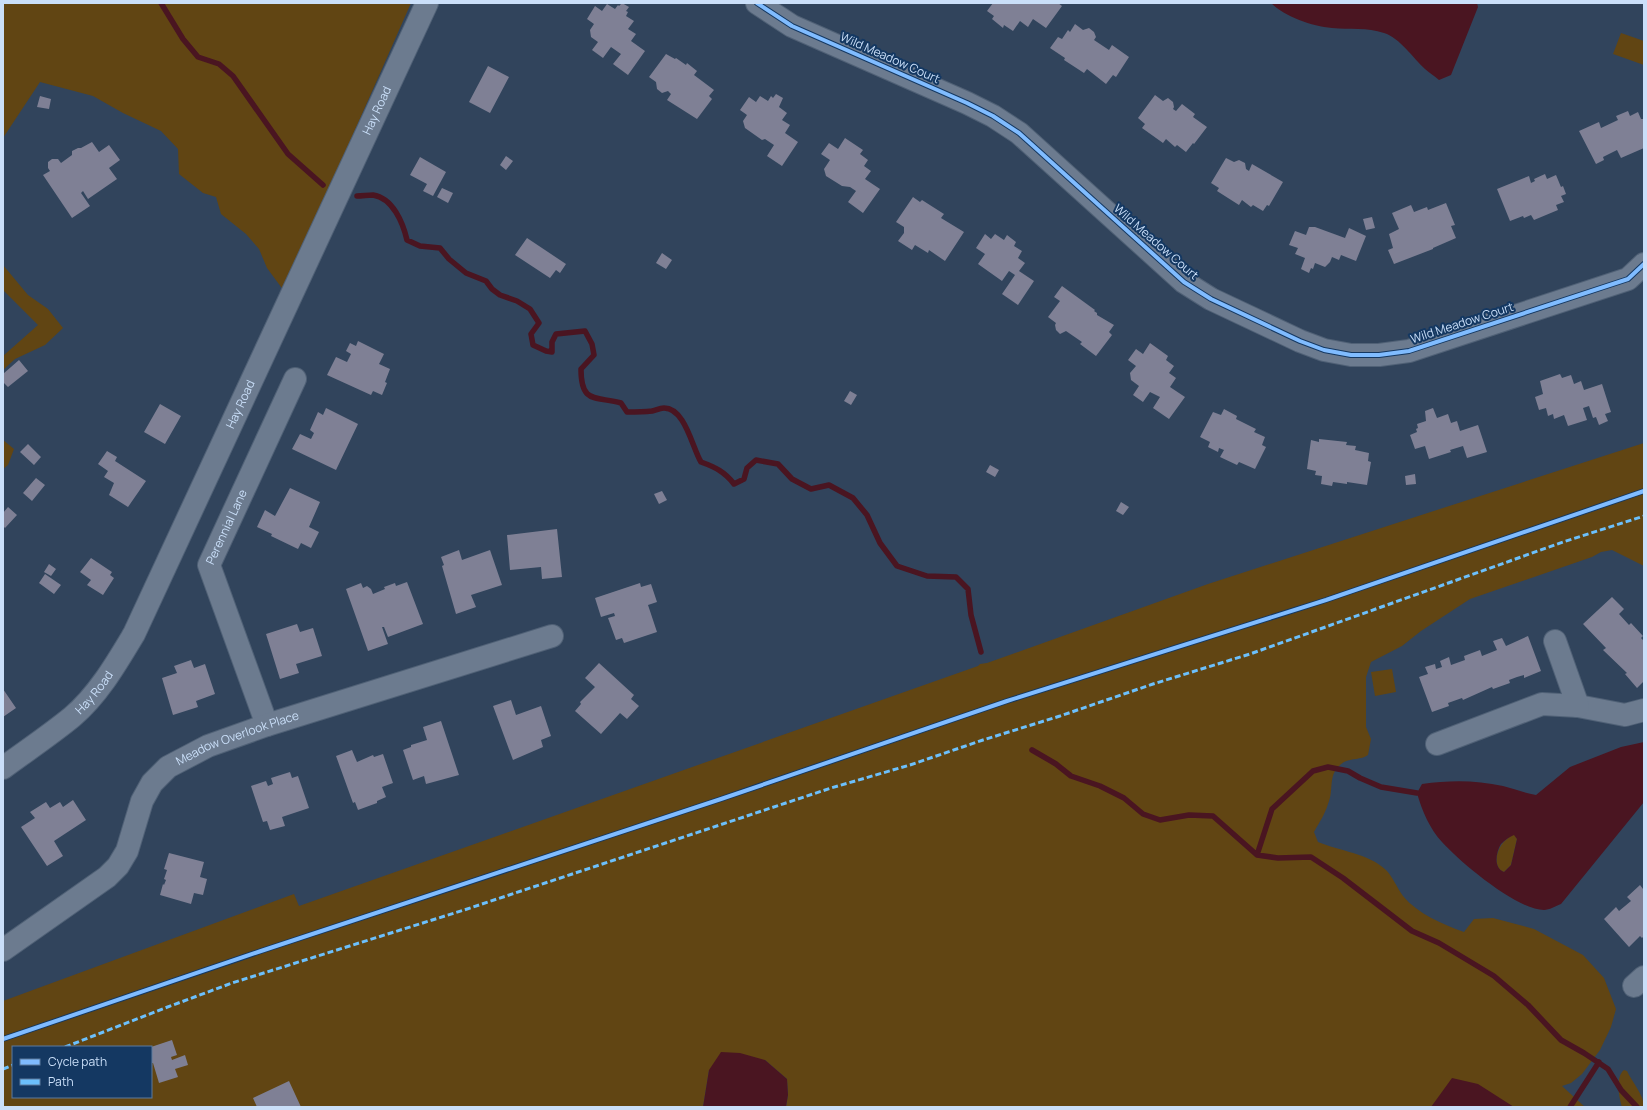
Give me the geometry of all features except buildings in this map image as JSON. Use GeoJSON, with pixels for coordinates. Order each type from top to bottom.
{"type":"FeatureCollection","features":[{"type":"Feature","properties":{"kind":"street","name":"Hay Road"},"geometry":{"type":"LineString","coordinates":[[3,768],[72,717],[98,689],[118,661],[134,634],[427,3]]}},
{"type":"Feature","properties":{"kind":"street","name":"Wild Meadow Court"},"geometry":{"type":"LineString","coordinates":[[757,3],[792,26],[967,103],[993,116],[1019,133],[1184,282],[1211,299],[1300,341],[1324,350],[1351,355],[1379,355],[1409,351],[1628,279],[1644,264]]}},
{"type":"Feature","properties":{"kind":"street","name":"Perennial Lane"},"geometry":{"type":"LineString","coordinates":[[267,725],[209,565],[295,379]]}},
{"type":"Feature","properties":{"kind":"street","name":"Meadow Overlook Place"},"geometry":{"type":"LineString","coordinates":[[3,950],[107,877],[118,866],[127,852],[142,801],[152,782],[168,767],[208,746],[267,725],[552,636]]}},
{"type":"Feature","properties":{"kind":"street"},"geometry":{"type":"LineString","coordinates":[[1556,641],[1578,706]]}},
{"type":"Feature","properties":{"kind":"street"},"geometry":{"type":"LineString","coordinates":[[1437,744],[1542,704],[1578,706],[1626,715],[1644,710]]}},
{"type":"Feature","properties":{"kind":"shaded area"},"geometry":{"type":"Polygon","coordinates":[[[3,3],[411,3],[284,291],[267,268],[259,249],[246,234],[221,214],[216,197],[203,193],[179,174],[178,149],[161,131],[123,113],[93,96],[40,82],[3,138],[3,3]]]}},
{"type":"Feature","properties":{"kind":"shaded area"},"geometry":{"type":"Polygon","coordinates":[[[1271,3],[1477,3],[1478,7],[1451,75],[1439,80],[1425,69],[1401,44],[1384,33],[1365,29],[1332,28],[1316,25],[1291,17],[1271,3]]]}},
{"type":"Feature","properties":{"kind":"shaded area"},"geometry":{"type":"Polygon","coordinates":[[[1621,33],[1644,41],[1644,65],[1613,54],[1621,33]]]}},
{"type":"Feature","properties":{"kind":"shaded area"},"geometry":{"type":"Polygon","coordinates":[[[3,265],[28,295],[48,309],[63,328],[45,345],[15,359],[3,370],[3,356],[38,325],[3,290],[3,265]]]}},
{"type":"Feature","properties":{"kind":"shaded area"},"geometry":{"type":"Polygon","coordinates":[[[3,440],[14,449],[8,465],[3,469],[3,440]]]}},
{"type":"Feature","properties":{"kind":"shaded area"},"geometry":{"type":"Polygon","coordinates":[[[1644,443],[1644,566],[1612,550],[1601,552],[1592,557],[1470,599],[1421,631],[1402,646],[1371,662],[1366,677],[1366,727],[1371,739],[1368,755],[1344,762],[1335,771],[1327,808],[1314,832],[1318,842],[1362,856],[1379,864],[1386,870],[1403,896],[1409,902],[1423,913],[1439,922],[1464,932],[1474,919],[1493,918],[1534,929],[1583,955],[1604,978],[1616,1009],[1611,1027],[1600,1050],[1582,1074],[1571,1083],[1562,1086],[1585,1107],[786,1107],[788,1095],[787,1079],[765,1060],[709,1070],[703,1107],[3,1107],[3,1001],[294,894],[299,906],[978,666],[980,664],[987,663],[1208,584],[1644,443]]]}},
{"type":"Feature","properties":{"kind":"shaded area"},"geometry":{"type":"Polygon","coordinates":[[[1392,669],[1396,692],[1375,696],[1371,672],[1392,669]]]}},
{"type":"Feature","properties":{"kind":"shaded area"},"geometry":{"type":"Polygon","coordinates":[[[1644,742],[1644,802],[1561,904],[1546,910],[1533,908],[1505,894],[1490,884],[1450,851],[1430,826],[1417,793],[1422,784],[1463,781],[1493,784],[1536,795],[1570,767],[1621,747],[1644,742]],[[1514,835],[1504,841],[1499,847],[1496,860],[1498,867],[1504,872],[1511,865],[1517,839],[1514,835]]]}},
{"type":"Feature","properties":{"kind":"shaded area"},"geometry":{"type":"Polygon","coordinates":[[[1514,834],[1517,839],[1511,865],[1504,872],[1498,867],[1498,851],[1502,844],[1514,834]]]}},
{"type":"Feature","properties":{"kind":"shaded area"},"geometry":{"type":"Polygon","coordinates":[[[721,1052],[740,1053],[765,1060],[787,1079],[788,1095],[786,1107],[703,1107],[709,1070],[721,1052]]]}},
{"type":"Feature","properties":{"kind":"shaded area"},"geometry":{"type":"Polygon","coordinates":[[[1624,1070],[1627,1071],[1640,1093],[1644,1107],[1622,1107],[1619,1093],[1619,1077],[1624,1070]]]}},
{"type":"Feature","properties":{"kind":"shaded area"},"geometry":{"type":"Polygon","coordinates":[[[1452,1078],[1478,1084],[1514,1107],[1431,1107],[1452,1078]]]}},
{"type":"Feature","properties":{"kind":"waterway"},"geometry":{"type":"LineString","coordinates":[[161,3],[183,39],[198,57],[219,64],[233,76],[288,154],[323,185]]}},
{"type":"Feature","properties":{"kind":"waterway"},"geometry":{"type":"LineString","coordinates":[[357,196],[373,195],[380,197],[396,212],[403,226],[407,240],[420,246],[440,248],[449,259],[466,273],[486,281],[492,289],[500,295],[517,301],[530,309],[539,323],[531,334],[533,345],[552,352],[552,342],[556,334],[585,331],[592,344],[594,355],[581,369],[582,380],[587,393],[597,398],[621,403],[627,412],[652,411],[664,408],[671,410],[683,421],[701,462],[719,470],[734,484],[744,479],[747,468],[756,460],[778,464],[792,479],[811,489],[829,485],[853,498],[867,515],[880,543],[897,566],[927,576],[956,577],[968,589],[971,615],[981,652]]}},
{"type":"Feature","properties":{"kind":"waterway"},"geometry":{"type":"LineString","coordinates":[[1032,750],[1056,764],[1071,776],[1100,786],[1124,798],[1143,814],[1160,820],[1189,815],[1213,816],[1257,855],[1278,858],[1311,857],[1343,878],[1412,931],[1439,943],[1494,976],[1528,1005],[1561,1040],[1608,1069],[1621,1090],[1637,1107]]}},
{"type":"Feature","properties":{"kind":"waterway"},"geometry":{"type":"LineString","coordinates":[[1257,855],[1272,809],[1313,771],[1328,767],[1348,771],[1381,787],[1417,793]]}},
{"type":"Feature","properties":{"kind":"waterway"},"geometry":{"type":"LineString","coordinates":[[1570,1107],[1599,1062]]}},
{"type":"Feature","properties":{"kind":"marked path"},"geometry":{"type":"LineString","coordinates":[[68,1046],[232,983],[464,910],[831,788],[910,765],[1153,684],[1250,654],[1563,542],[1644,516]]}},
{"type":"Feature","properties":{"kind":"marked path"},"geometry":{"type":"LineString","coordinates":[[3,1069],[12,1065]]}},
{"type":"Feature","properties":{"kind":"cycle path"},"geometry":{"type":"LineString","coordinates":[[757,3],[792,26],[967,103],[993,116],[1019,133],[1184,282],[1211,299],[1300,341],[1324,350],[1351,355],[1379,355],[1409,351],[1628,279],[1644,264]]}},
{"type":"Feature","properties":{"kind":"cycle path"},"geometry":{"type":"LineString","coordinates":[[3,1039],[261,951],[721,799],[1007,701],[1326,600],[1644,491]]}}]}
